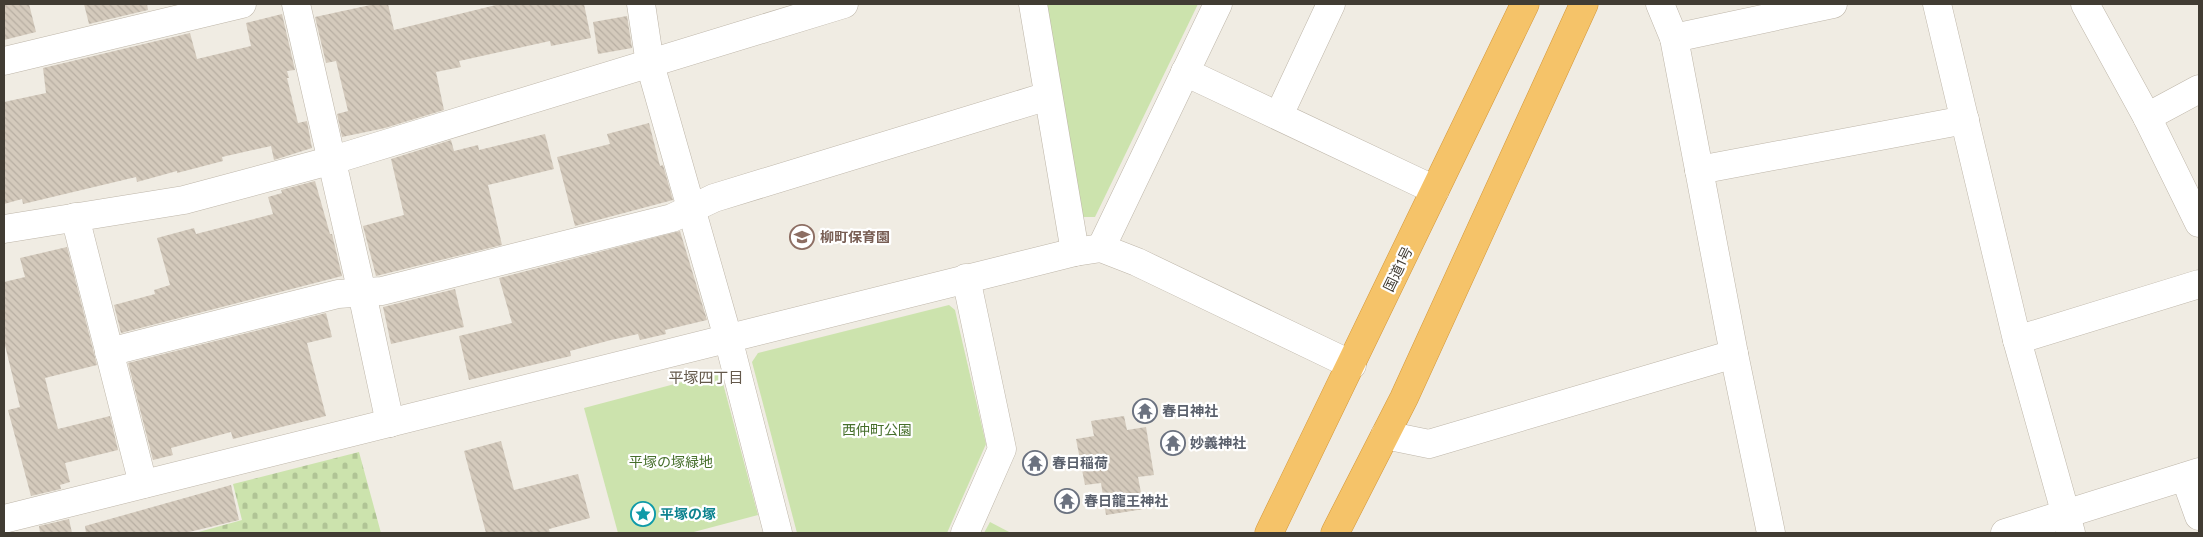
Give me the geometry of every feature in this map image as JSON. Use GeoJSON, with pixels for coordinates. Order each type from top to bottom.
{"type":"FeatureCollection","features":[{"type":"Feature","properties":{"kind":"highway","name":"国道1号"},"geometry":{"type":"LineString","coordinates":[[1269,533],[1525,4]]}},
{"type":"Feature","properties":{"kind":"highway"},"geometry":{"type":"LineString","coordinates":[[1335,533],[1404,398],[1584,4]]}},
{"type":"Feature","properties":{"kind":"street"},"geometry":{"type":"LineString","coordinates":[[4,61],[242,4]]}},
{"type":"Feature","properties":{"kind":"street"},"geometry":{"type":"LineString","coordinates":[[296,4],[390,423]]}},
{"type":"Feature","properties":{"kind":"street"},"geometry":{"type":"LineString","coordinates":[[641,4],[650,64],[728,338],[778,533]]}},
{"type":"Feature","properties":{"kind":"street"},"geometry":{"type":"LineString","coordinates":[[4,229],[184,200],[332,160],[844,4]]}},
{"type":"Feature","properties":{"kind":"street"},"geometry":{"type":"LineString","coordinates":[[1033,4],[1048,96],[1088,250]]}},
{"type":"Feature","properties":{"kind":"street"},"geometry":{"type":"LineString","coordinates":[[1088,250],[1185,72],[1218,4]]}},
{"type":"Feature","properties":{"kind":"street"},"geometry":{"type":"LineString","coordinates":[[1278,115],[1331,4]]}},
{"type":"Feature","properties":{"kind":"street"},"geometry":{"type":"LineString","coordinates":[[1660,4],[1674,38],[1734,354],[1771,533]]}},
{"type":"Feature","properties":{"kind":"street"},"geometry":{"type":"LineString","coordinates":[[1674,38],[1830,4]]}},
{"type":"Feature","properties":{"kind":"street"},"geometry":{"type":"LineString","coordinates":[[1937,4],[2017,340],[2069,524]]}},
{"type":"Feature","properties":{"kind":"street"},"geometry":{"type":"LineString","coordinates":[[2084,4],[2148,117],[2199,223]]}},
{"type":"Feature","properties":{"kind":"street"},"geometry":{"type":"LineString","coordinates":[[1185,72],[1435,190]]}},
{"type":"Feature","properties":{"kind":"street"},"geometry":{"type":"LineString","coordinates":[[2148,117],[2199,89]]}},
{"type":"Feature","properties":{"kind":"street"},"geometry":{"type":"LineString","coordinates":[[109,352],[338,294],[382,291],[672,218],[714,198],[1048,96]]}},
{"type":"Feature","properties":{"kind":"street"},"geometry":{"type":"LineString","coordinates":[[1699,170],[1965,120]]}},
{"type":"Feature","properties":{"kind":"street"},"geometry":{"type":"LineString","coordinates":[[76,217],[143,484]]}},
{"type":"Feature","properties":{"kind":"street"},"geometry":{"type":"LineString","coordinates":[[4,519],[966,278],[1088,250],[1146,267],[1352,364]]}},
{"type":"Feature","properties":{"kind":"street"},"geometry":{"type":"LineString","coordinates":[[965,533],[1002,449],[966,278]]}},
{"type":"Feature","properties":{"kind":"street"},"geometry":{"type":"LineString","coordinates":[[2017,340],[2199,284]]}},
{"type":"Feature","properties":{"kind":"street"},"geometry":{"type":"LineString","coordinates":[[1385,435],[1430,444],[1734,354]]}},
{"type":"Feature","properties":{"kind":"street"},"geometry":{"type":"LineString","coordinates":[[2005,533],[2069,524],[2192,474],[2199,516]]}},
{"type":"Feature","properties":{"kind":"green space"},"geometry":{"type":"Polygon","coordinates":[[[1043,4],[1198,4],[1095,217],[1081,217],[1043,4]]]}},
{"type":"Feature","properties":{"kind":"green space","name":"西仲町公園"},"geometry":{"type":"Polygon","coordinates":[[[949,305],[955,310],[986,444],[947,533],[797,533],[752,362],[758,353],[949,305]]]}},
{"type":"Feature","properties":{"kind":"green space","name":"平塚の塚緑地"},"geometry":{"type":"Polygon","coordinates":[[[720,372],[758,515],[690,533],[618,533],[584,408],[720,372]]]}},
{"type":"Feature","properties":{"kind":"green space"},"geometry":{"type":"Polygon","coordinates":[[[359,452],[381,533],[195,533],[242,520],[233,484],[359,452]]]}},
{"type":"Feature","properties":{"kind":"green space"},"geometry":{"type":"Polygon","coordinates":[[[990,522],[1011,533],[984,533],[990,522]]]}},
{"type":"Feature","properties":{"kind":"building"},"geometry":{"type":"Polygon","coordinates":[[[4,4],[29,4],[36,32],[4,40],[4,4]]]}},
{"type":"Feature","properties":{"kind":"building"},"geometry":{"type":"Polygon","coordinates":[[[84,4],[147,4],[148,10],[89,24],[84,4]]]}},
{"type":"Feature","properties":{"kind":"building"},"geometry":{"type":"Polygon","coordinates":[[[375,4],[388,4],[394,30],[500,4],[584,4],[591,38],[551,46],[550,41],[459,61],[461,67],[436,72],[444,110],[385,128],[342,137],[337,114],[348,111],[336,61],[326,63],[315,17],[375,4]]]}},
{"type":"Feature","properties":{"kind":"building"},"geometry":{"type":"Polygon","coordinates":[[[282,14],[295,70],[287,71],[289,78],[287,78],[298,123],[307,121],[312,148],[274,160],[271,146],[222,157],[223,161],[137,182],[136,177],[23,204],[22,199],[4,204],[4,102],[46,93],[43,68],[190,33],[197,59],[251,46],[246,23],[282,14]]]}},
{"type":"Feature","properties":{"kind":"building"},"geometry":{"type":"Polygon","coordinates":[[[627,16],[632,48],[598,54],[593,22],[627,16]]]}},
{"type":"Feature","properties":{"kind":"building"},"geometry":{"type":"Polygon","coordinates":[[[649,123],[660,166],[663,165],[673,200],[575,226],[557,157],[610,144],[607,134],[649,123]]]}},
{"type":"Feature","properties":{"kind":"building"},"geometry":{"type":"Polygon","coordinates":[[[545,134],[554,169],[488,185],[502,245],[376,276],[363,226],[404,215],[391,159],[451,140],[454,151],[478,145],[479,150],[545,134]]]}},
{"type":"Feature","properties":{"kind":"building"},"geometry":{"type":"Polygon","coordinates":[[[315,181],[330,234],[332,234],[342,276],[121,333],[114,305],[155,294],[154,290],[170,285],[157,238],[194,228],[196,234],[273,214],[268,197],[282,193],[281,190],[315,181]]]}},
{"type":"Feature","properties":{"kind":"building"},"geometry":{"type":"Polygon","coordinates":[[[680,231],[707,320],[665,330],[666,334],[640,340],[638,334],[611,340],[570,351],[571,356],[469,380],[459,336],[512,323],[499,278],[680,231]]]}},
{"type":"Feature","properties":{"kind":"building"},"geometry":{"type":"Polygon","coordinates":[[[67,247],[97,365],[45,378],[58,429],[110,416],[118,450],[65,463],[70,482],[60,485],[61,489],[31,496],[8,410],[20,407],[4,341],[4,282],[25,277],[20,258],[67,247]]]}},
{"type":"Feature","properties":{"kind":"building"},"geometry":{"type":"Polygon","coordinates":[[[455,289],[464,327],[391,344],[383,307],[455,289]]]}},
{"type":"Feature","properties":{"kind":"building"},"geometry":{"type":"Polygon","coordinates":[[[326,313],[332,337],[307,343],[326,416],[233,439],[231,432],[171,448],[173,455],[153,460],[128,363],[326,313]]]}},
{"type":"Feature","properties":{"kind":"building"},"geometry":{"type":"Polygon","coordinates":[[[1124,416],[1127,430],[1146,427],[1154,475],[1138,477],[1144,509],[1106,515],[1101,483],[1085,485],[1076,439],[1094,436],[1091,421],[1124,416]]]}},
{"type":"Feature","properties":{"kind":"building"},"geometry":{"type":"Polygon","coordinates":[[[501,441],[514,490],[578,474],[590,518],[549,529],[550,533],[486,533],[464,451],[501,441]]]}},
{"type":"Feature","properties":{"kind":"building"},"geometry":{"type":"Polygon","coordinates":[[[231,485],[239,520],[185,533],[86,533],[85,526],[231,485]]]}},
{"type":"Feature","properties":{"kind":"building"},"geometry":{"type":"Polygon","coordinates":[[[69,519],[72,533],[40,533],[39,526],[69,519]]]}},
{"type":"Feature","properties":{"kind":"place","name":"柳町保育園"},"geometry":{"type":"Point","coordinates":[802,237]}},
{"type":"Feature","properties":{"kind":"place","name":"春日神社"},"geometry":{"type":"Point","coordinates":[1145,411]}},
{"type":"Feature","properties":{"kind":"place","name":"妙義神社"},"geometry":{"type":"Point","coordinates":[1173,443]}},
{"type":"Feature","properties":{"kind":"place","name":"春日稲荷"},"geometry":{"type":"Point","coordinates":[1035,463]}},
{"type":"Feature","properties":{"kind":"place","name":"春日龍王神社"},"geometry":{"type":"Point","coordinates":[1067,501]}},
{"type":"Feature","properties":{"kind":"place","name":"平塚の塚"},"geometry":{"type":"Point","coordinates":[643,514]}},
{"type":"Feature","properties":{"kind":"district","name":"平塚四丁目"},"geometry":{"type":"Point","coordinates":[706,378]}}]}
